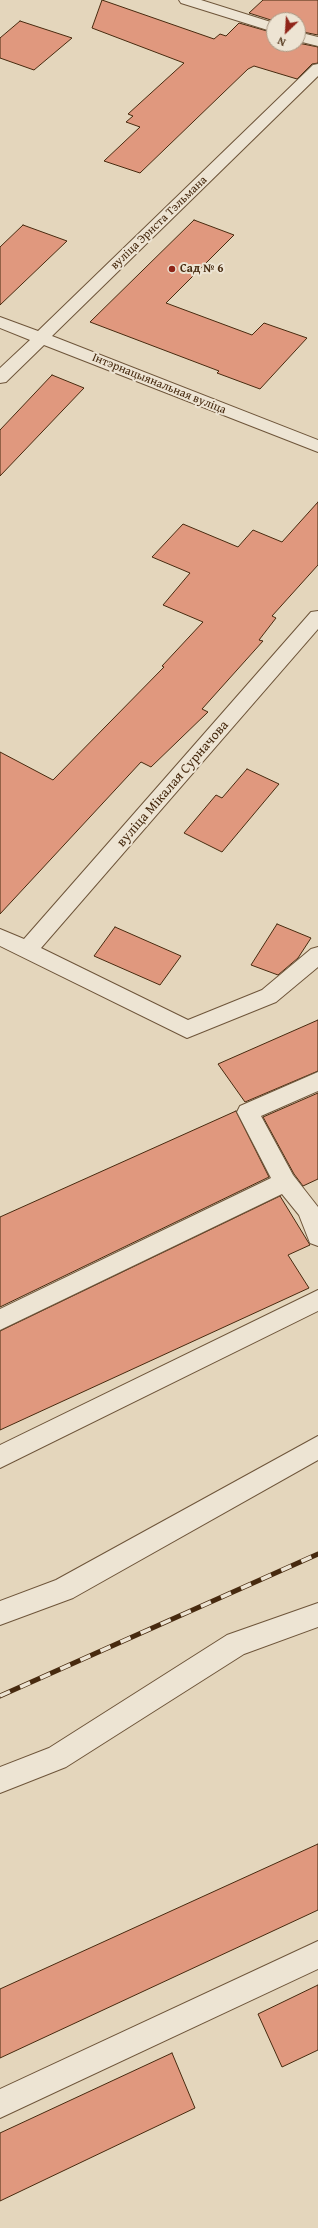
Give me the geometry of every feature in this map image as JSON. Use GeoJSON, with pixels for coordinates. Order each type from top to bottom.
{"type":"FeatureCollection","features":[{"type":"Feature","properties":{"kind":"street"},"geometry":{"type":"LineString","coordinates":[[186,0],[266,25]]}},
{"type":"Feature","properties":{"kind":"street"},"geometry":{"type":"LineString","coordinates":[[306,38],[318,42]]}},
{"type":"Feature","properties":{"kind":"street","name":"вуліца Эрнста Тэльмана"},"geometry":{"type":"LineString","coordinates":[[0,378],[318,68]]}},
{"type":"Feature","properties":{"kind":"street","name":"Інтэрнацыянальная вуліца"},"geometry":{"type":"LineString","coordinates":[[0,322],[42,337],[318,446]]}},
{"type":"Feature","properties":{"kind":"street","name":"вуліца Мікалая Сурначова"},"geometry":{"type":"LineString","coordinates":[[27,950],[318,617]]}},
{"type":"Feature","properties":{"kind":"street"},"geometry":{"type":"LineString","coordinates":[[0,937],[187,1029],[268,996],[318,955]]}},
{"type":"Feature","properties":{"kind":"street"},"geometry":{"type":"LineString","coordinates":[[318,1081],[248,1112],[285,1182],[313,1207],[318,1236]]}},
{"type":"Feature","properties":{"kind":"street"},"geometry":{"type":"LineString","coordinates":[[0,1320],[285,1182]]}},
{"type":"Feature","properties":{"kind":"street"},"geometry":{"type":"LineString","coordinates":[[0,1457],[318,1300]]}},
{"type":"Feature","properties":{"kind":"street"},"geometry":{"type":"LineString","coordinates":[[0,1613],[64,1589],[318,1447]]}},
{"type":"Feature","properties":{"kind":"street"},"geometry":{"type":"LineString","coordinates":[[0,1780],[57,1758],[236,1644],[318,1615]]}},
{"type":"Feature","properties":{"kind":"street"},"geometry":{"type":"LineString","coordinates":[[0,2104],[318,1955]]}},
{"type":"Feature","properties":{"kind":"building"},"geometry":{"type":"Polygon","coordinates":[[[102,0],[214,39],[220,34],[226,36],[239,23],[266,31],[266,52],[306,52],[306,45],[318,47],[318,63],[312,64],[297,79],[254,66],[248,69],[140,173],[104,161],[140,127],[126,122],[133,116],[128,114],[184,63],[92,28],[102,0]]]}},
{"type":"Feature","properties":{"kind":"building"},"geometry":{"type":"Polygon","coordinates":[[[263,0],[318,0],[318,35],[306,33],[306,12],[266,12],[266,18],[249,13],[263,0]]]}},
{"type":"Feature","properties":{"kind":"building"},"geometry":{"type":"Polygon","coordinates":[[[20,21],[72,38],[34,70],[0,58],[0,38],[20,21]]]}},
{"type":"Feature","properties":{"kind":"building","name":"Сад № 6"},"geometry":{"type":"Polygon","coordinates":[[[194,220],[234,235],[166,303],[252,335],[264,323],[307,338],[260,389],[217,373],[219,371],[90,322],[194,220]]]}},
{"type":"Feature","properties":{"kind":"building"},"geometry":{"type":"Polygon","coordinates":[[[23,225],[67,241],[0,305],[0,247],[23,225]]]}},
{"type":"Feature","properties":{"kind":"building"},"geometry":{"type":"Polygon","coordinates":[[[52,375],[84,388],[0,476],[0,430],[52,375]]]}},
{"type":"Feature","properties":{"kind":"building"},"geometry":{"type":"Polygon","coordinates":[[[318,502],[318,565],[272,616],[276,618],[259,640],[263,641],[202,709],[208,712],[151,767],[141,762],[0,914],[0,752],[53,780],[164,667],[162,666],[203,622],[163,605],[190,573],[152,557],[183,524],[238,547],[253,530],[282,542],[318,502]]]}},
{"type":"Feature","properties":{"kind":"building"},"geometry":{"type":"Polygon","coordinates":[[[247,769],[279,784],[222,852],[184,833],[216,795],[222,798],[247,769]]]}},
{"type":"Feature","properties":{"kind":"building"},"geometry":{"type":"Polygon","coordinates":[[[277,924],[311,938],[298,958],[278,975],[251,965],[277,924]]]}},
{"type":"Feature","properties":{"kind":"building"},"geometry":{"type":"Polygon","coordinates":[[[115,927],[181,956],[160,985],[94,956],[115,927]]]}},
{"type":"Feature","properties":{"kind":"building"},"geometry":{"type":"Polygon","coordinates":[[[318,1020],[318,1071],[245,1102],[218,1064],[318,1020]]]}},
{"type":"Feature","properties":{"kind":"building"},"geometry":{"type":"Polygon","coordinates":[[[318,1093],[318,1179],[303,1186],[294,1174],[263,1117],[318,1093]]]}},
{"type":"Feature","properties":{"kind":"building"},"geometry":{"type":"Polygon","coordinates":[[[236,1111],[269,1177],[0,1307],[0,1217],[236,1111]]]}},
{"type":"Feature","properties":{"kind":"building"},"geometry":{"type":"Polygon","coordinates":[[[280,1196],[310,1245],[288,1255],[309,1288],[0,1430],[0,1331],[280,1196]]]}},
{"type":"Feature","properties":{"kind":"building"},"geometry":{"type":"Polygon","coordinates":[[[318,1844],[318,1910],[0,2058],[0,1989],[318,1844]]]}},
{"type":"Feature","properties":{"kind":"building"},"geometry":{"type":"Polygon","coordinates":[[[318,1985],[318,2050],[282,2067],[258,2014],[318,1985]]]}},
{"type":"Feature","properties":{"kind":"building"},"geometry":{"type":"Polygon","coordinates":[[[172,2053],[195,2108],[0,2201],[0,2133],[172,2053]]]}},
{"type":"Feature","properties":{"kind":"railway"},"geometry":{"type":"LineString","coordinates":[[0,1696],[318,1554]]}},
{"type":"Feature","properties":{"kind":"place","name":"Сад № 6"},"geometry":{"type":"Point","coordinates":[172,269]}}]}
